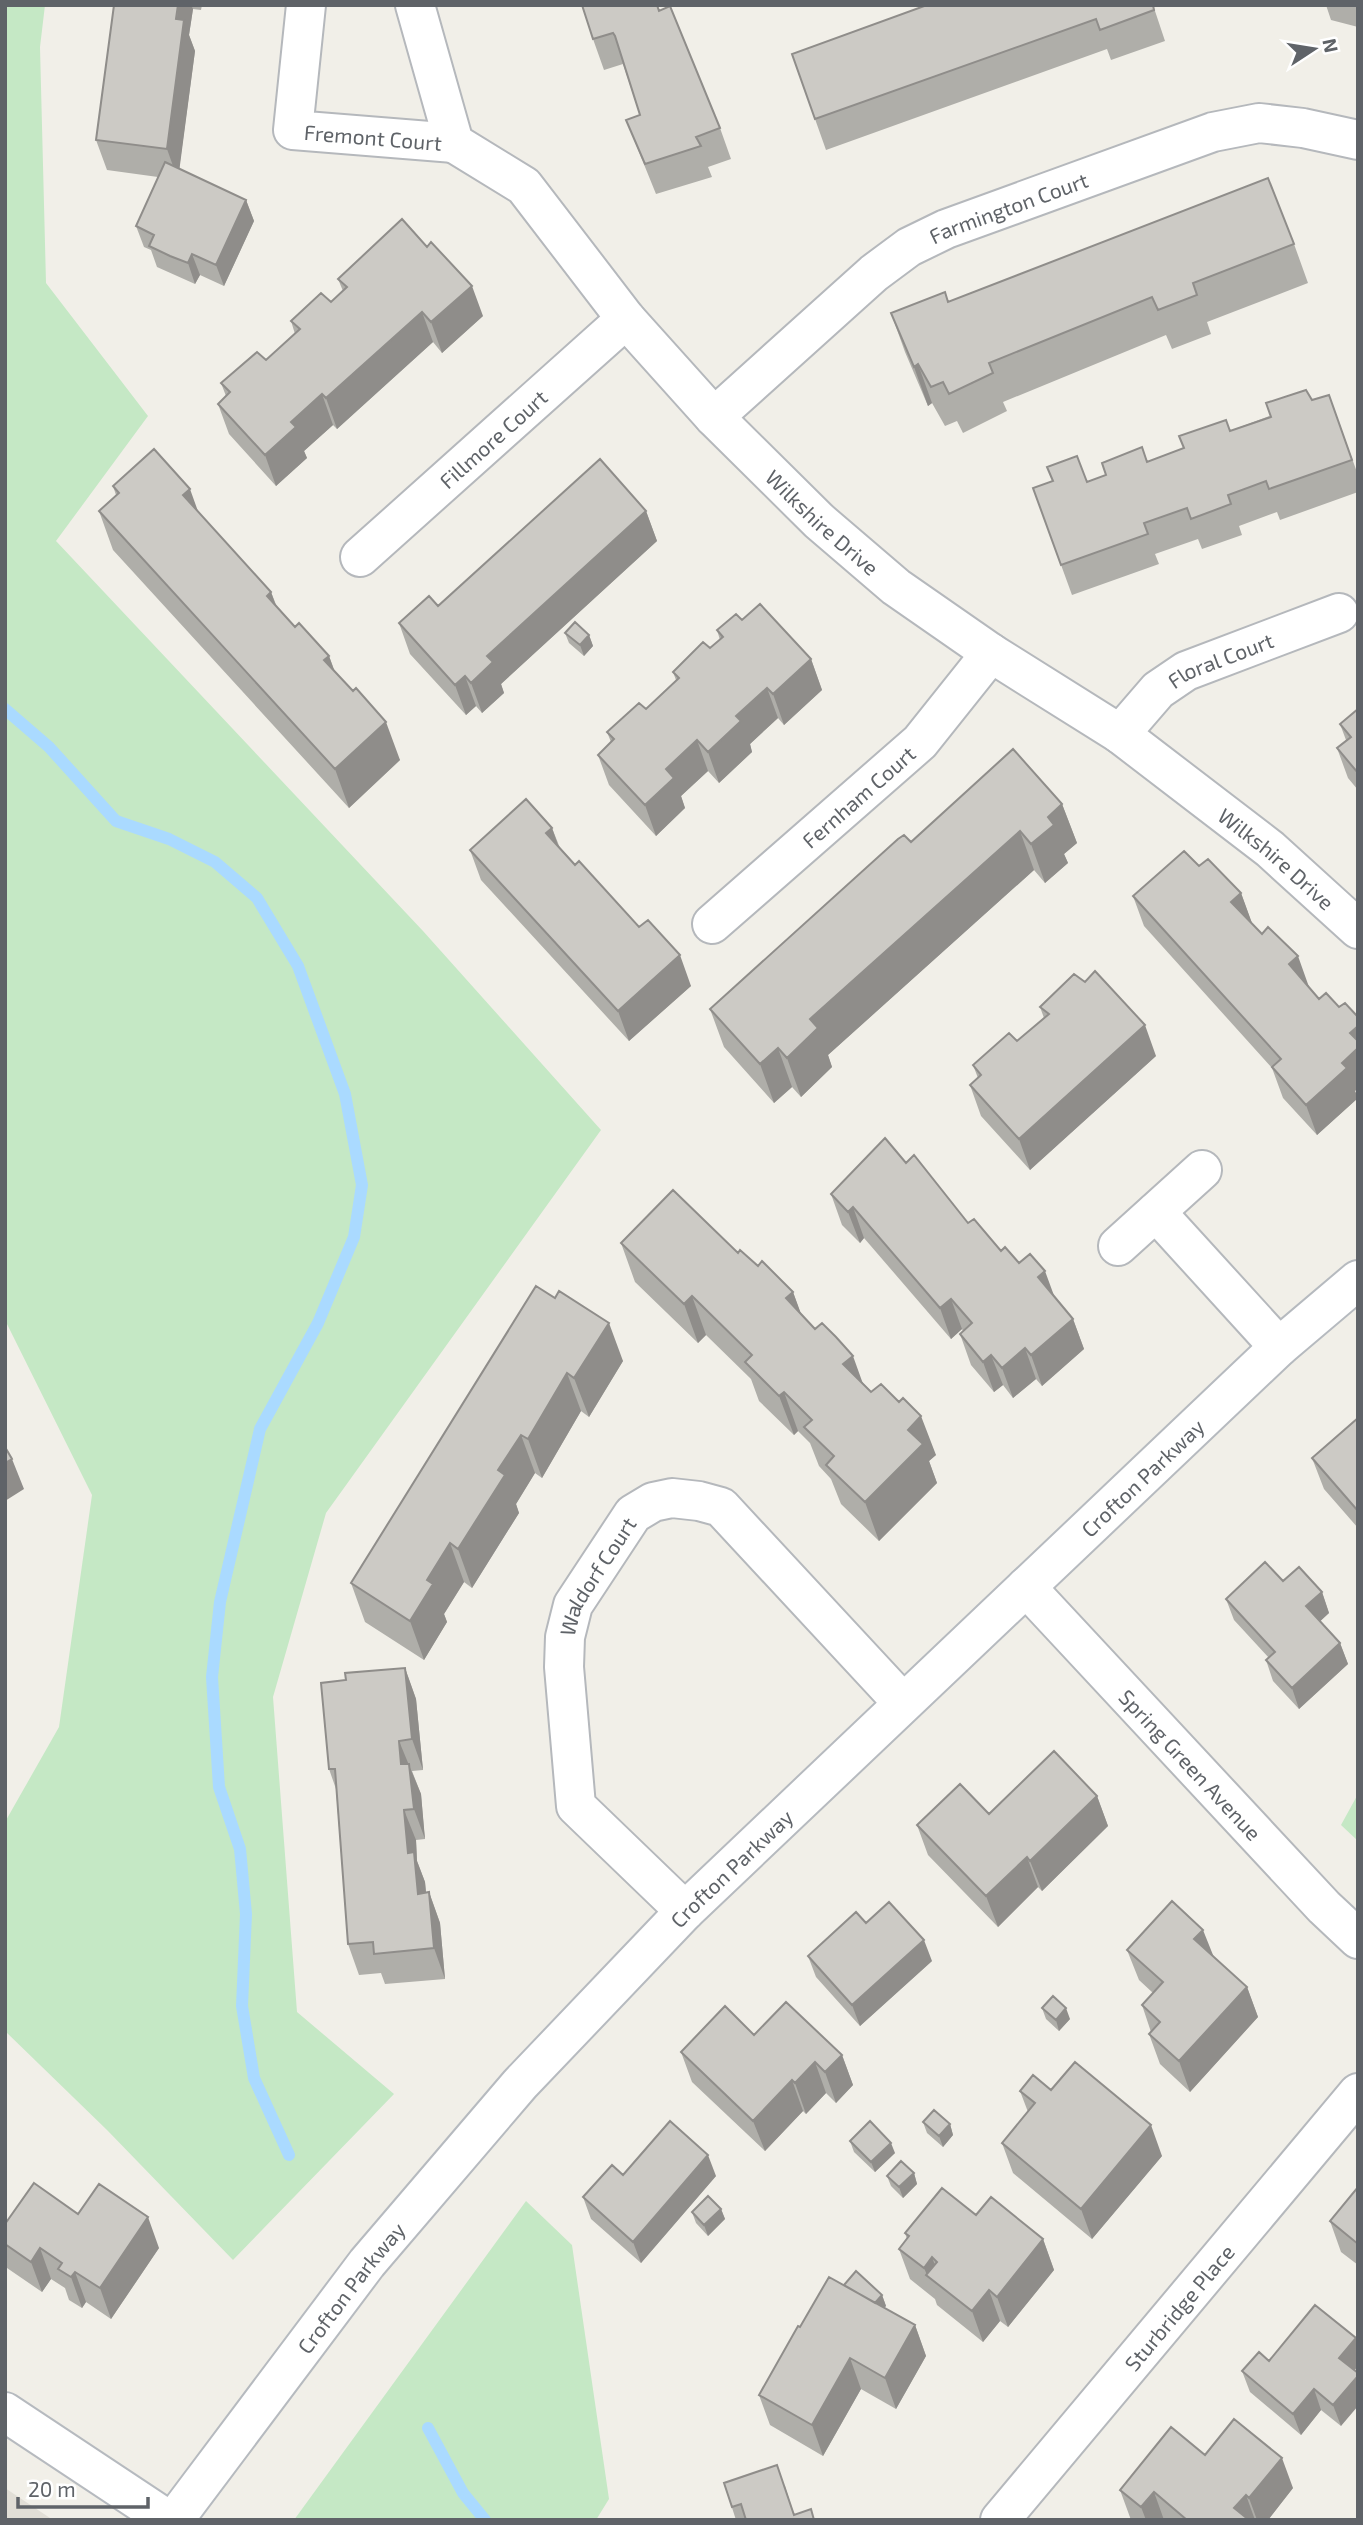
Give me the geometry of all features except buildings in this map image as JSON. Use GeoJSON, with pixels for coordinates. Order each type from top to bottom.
{"type":"FeatureCollection","features":[{"type":"Feature","properties":{"kind":"street","name":"Fremont Court"},"geometry":{"type":"LineString","coordinates":[[306,5],[293,130],[454,143]]}},
{"type":"Feature","properties":{"kind":"street"},"geometry":{"type":"LineString","coordinates":[[415,5],[454,143]]}},
{"type":"Feature","properties":{"kind":"street","name":"Farmington Court"},"geometry":{"type":"LineString","coordinates":[[714,417],[874,273],[909,247],[946,229],[1213,132],[1259,123],[1303,128],[1358,140]]}},
{"type":"Feature","properties":{"kind":"street","name":"Wilkshire Drive"},"geometry":{"type":"LineString","coordinates":[[454,143],[524,186],[626,319],[714,417],[820,521],[896,587],[991,653],[1120,734],[1270,849],[1358,929]]}},
{"type":"Feature","properties":{"kind":"street","name":"Fillmore Court"},"geometry":{"type":"LineString","coordinates":[[360,557],[626,319]]}},
{"type":"Feature","properties":{"kind":"street","name":"Floral Court"},"geometry":{"type":"LineString","coordinates":[[1120,734],[1158,690],[1186,671],[1339,613]]}},
{"type":"Feature","properties":{"kind":"street","name":"Fernham Court"},"geometry":{"type":"LineString","coordinates":[[712,924],[920,742],[991,653]]}},
{"type":"Feature","properties":{"kind":"street"},"geometry":{"type":"LineString","coordinates":[[1118,1246],[1202,1170]]}},
{"type":"Feature","properties":{"kind":"street"},"geometry":{"type":"LineString","coordinates":[[1156,1212],[1279,1347]]}},
{"type":"Feature","properties":{"kind":"street","name":"Crofton Parkway"},"geometry":{"type":"LineString","coordinates":[[174,2520],[367,2263],[520,2084],[685,1911],[1279,1347],[1358,1280]]}},
{"type":"Feature","properties":{"kind":"street","name":"Waldorf Court"},"geometry":{"type":"LineString","coordinates":[[685,1911],[576,1806],[564,1667],[565,1637],[573,1605],[633,1514],[653,1502],[672,1498],[699,1500],[721,1507],[904,1703]]}},
{"type":"Feature","properties":{"kind":"street","name":"Spring Green Avenue"},"geometry":{"type":"LineString","coordinates":[[1026,1587],[1324,1907],[1358,1940]]}},
{"type":"Feature","properties":{"kind":"street","name":"Sturbridge Place"},"geometry":{"type":"LineString","coordinates":[[1000,2520],[1358,2093]]}},
{"type":"Feature","properties":{"kind":"street"},"geometry":{"type":"LineString","coordinates":[[5,2412],[168,2520]]}},
{"type":"Feature","properties":{"kind":"shaded area"},"geometry":{"type":"Polygon","coordinates":[[[5,2488],[53,2520],[5,2520],[5,2488]]]}},
{"type":"Feature","properties":{"kind":"green space"},"geometry":{"type":"Polygon","coordinates":[[[5,5],[45,5],[40,47],[46,283],[148,416],[56,541],[423,931],[601,1130],[326,1513],[273,1697],[297,2012],[394,2094],[233,2260],[107,2130],[5,2031],[5,1822],[59,1727],[92,1495],[5,1320],[5,5]]]}},
{"type":"Feature","properties":{"kind":"green space"},"geometry":{"type":"Polygon","coordinates":[[[1358,1794],[1358,1841],[1341,1825],[1358,1794]]]}},
{"type":"Feature","properties":{"kind":"green space"},"geometry":{"type":"Polygon","coordinates":[[[526,2201],[572,2245],[609,2499],[596,2520],[294,2520],[526,2201]]]}},
{"type":"Feature","properties":{"kind":"waterway"},"geometry":{"type":"LineString","coordinates":[[5,709],[49,747],[116,821],[169,839],[215,862],[257,898],[298,966],[345,1094],[362,1185],[354,1237],[318,1323],[260,1429],[220,1602],[212,1677],[219,1787],[240,1849],[246,1914],[242,2006],[254,2078],[289,2155]]}},
{"type":"Feature","properties":{"kind":"waterway"},"geometry":{"type":"LineString","coordinates":[[428,2428],[463,2493],[485,2520]]}}]}
